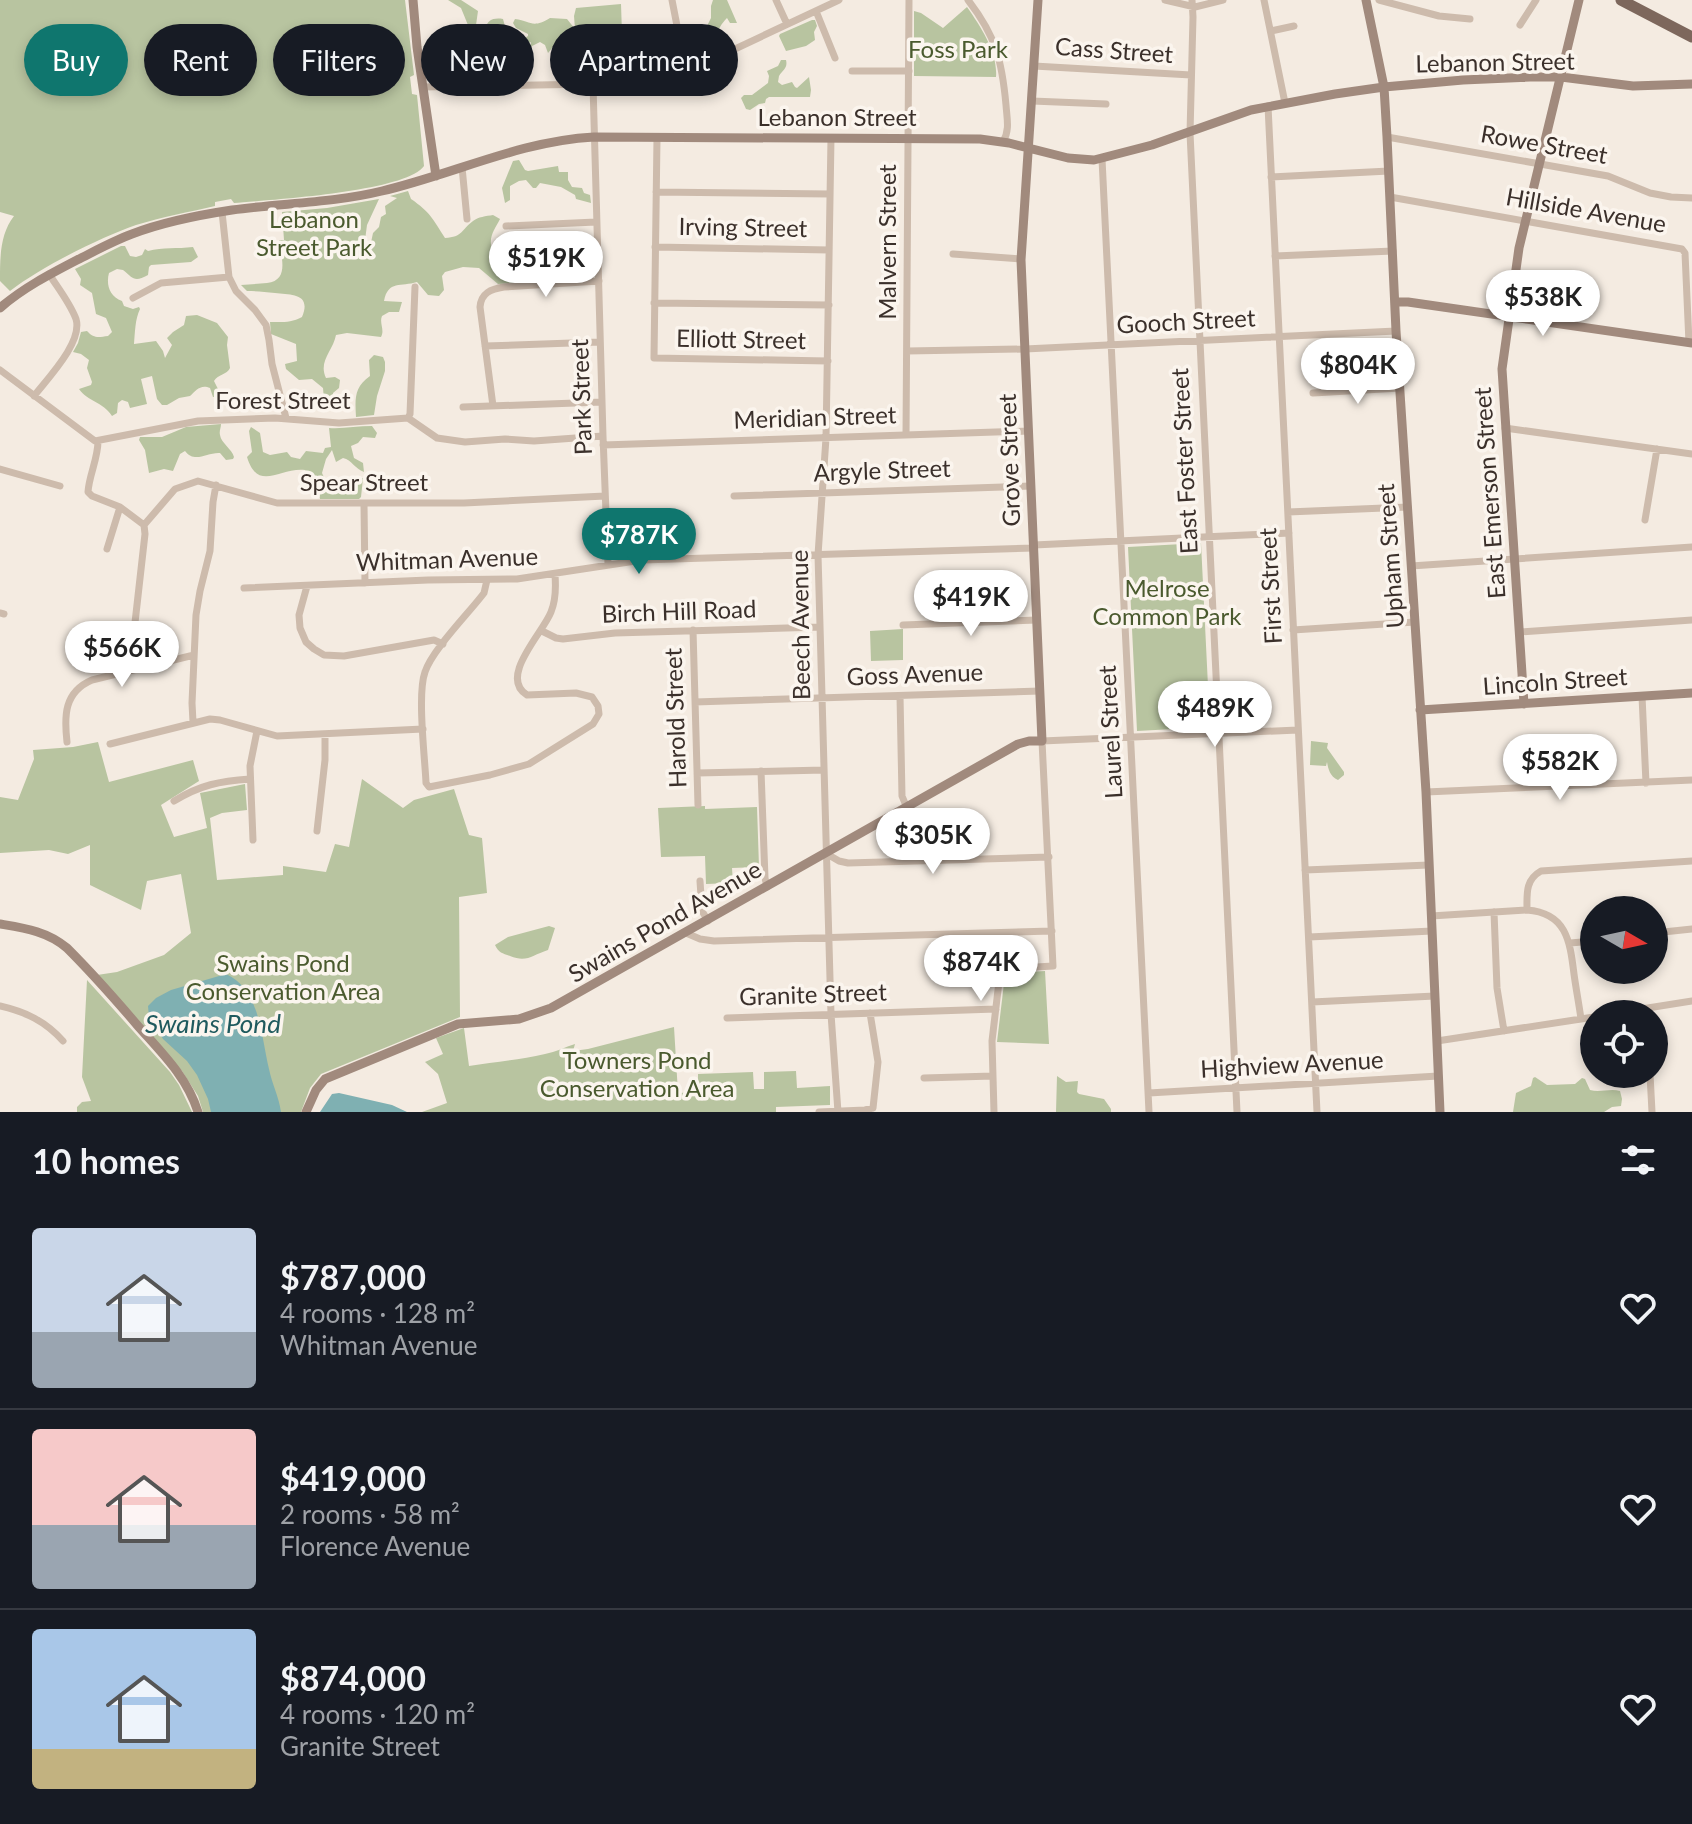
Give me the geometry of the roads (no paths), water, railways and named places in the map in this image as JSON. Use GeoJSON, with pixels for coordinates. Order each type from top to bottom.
{"type":"FeatureCollection","features":[{"type":"Feature","properties":{"kind":"main road"},"geometry":{"type":"LineString","coordinates":[[1621,0],[1692,37]]}},
{"type":"Feature","properties":{"kind":"street"},"geometry":{"type":"LineString","coordinates":[[413,0],[421,72]]}},
{"type":"Feature","properties":{"kind":"street"},"geometry":{"type":"LineString","coordinates":[[672,0],[677,24]]}},
{"type":"Feature","properties":{"kind":"street"},"geometry":{"type":"LineString","coordinates":[[776,0],[787,24]]}},
{"type":"Feature","properties":{"kind":"street"},"geometry":{"type":"LineString","coordinates":[[738,47],[839,0]]}},
{"type":"Feature","properties":{"kind":"street","name":"Malvern Street"},"geometry":{"type":"LineString","coordinates":[[906,435],[909,0]]}},
{"type":"Feature","properties":{"kind":"street"},"geometry":{"type":"LineString","coordinates":[[968,0],[991,35],[1001,64],[1008,131],[1003,142]]}},
{"type":"Feature","properties":{"kind":"street","name":"Grove Street"},"geometry":{"type":"LineString","coordinates":[[996,1009],[1002,970],[1053,966],[1021,259],[1038,0]]}},
{"type":"Feature","properties":{"kind":"street"},"geometry":{"type":"LineString","coordinates":[[1165,0],[1192,3],[1223,0]]}},
{"type":"Feature","properties":{"kind":"street"},"geometry":{"type":"LineString","coordinates":[[1264,0],[1285,103]]}},
{"type":"Feature","properties":{"kind":"street","name":"Upham Street"},"geometry":{"type":"LineString","coordinates":[[1366,0],[1384,87],[1396,331],[1426,792],[1440,1112]]}},
{"type":"Feature","properties":{"kind":"street"},"geometry":{"type":"LineString","coordinates":[[1379,0],[1439,16],[1470,19]]}},
{"type":"Feature","properties":{"kind":"street"},"geometry":{"type":"LineString","coordinates":[[1520,25],[1536,0]]}},
{"type":"Feature","properties":{"kind":"street","name":"East Emerson Street"},"geometry":{"type":"LineString","coordinates":[[1524,704],[1502,372],[1517,260],[1579,0]]}},
{"type":"Feature","properties":{"kind":"street","name":"East Foster Street"},"geometry":{"type":"LineString","coordinates":[[1192,3],[1190,133],[1237,1112]]}},
{"type":"Feature","properties":{"kind":"street"},"geometry":{"type":"LineString","coordinates":[[816,11],[835,58]]}},
{"type":"Feature","properties":{"kind":"street"},"geometry":{"type":"LineString","coordinates":[[1271,31],[1294,26]]}},
{"type":"Feature","properties":{"kind":"street","name":"Cass Street"},"geometry":{"type":"LineString","coordinates":[[1034,66],[1191,75]]}},
{"type":"Feature","properties":{"kind":"street"},"geometry":{"type":"LineString","coordinates":[[852,71],[909,71]]}},
{"type":"Feature","properties":{"kind":"street","name":"Lebanon Street"},"geometry":{"type":"LineString","coordinates":[[0,308],[49,274],[134,233],[222,212],[336,200],[385,191],[537,144],[566,139],[974,139],[1003,142],[1081,160],[1102,159],[1268,106],[1384,87],[1493,78],[1561,77],[1624,85],[1692,84]]}},
{"type":"Feature","properties":{"kind":"street"},"geometry":{"type":"LineString","coordinates":[[424,96],[436,176]]}},
{"type":"Feature","properties":{"kind":"street","name":"Park Street"},"geometry":{"type":"LineString","coordinates":[[593,96],[608,564]]}},
{"type":"Feature","properties":{"kind":"street"},"geometry":{"type":"LineString","coordinates":[[1032,101],[1106,104]]}},
{"type":"Feature","properties":{"kind":"street","name":"First Street"},"geometry":{"type":"LineString","coordinates":[[1268,106],[1317,1112]]}},
{"type":"Feature","properties":{"kind":"street","name":"Rowe Street"},"geometry":{"type":"LineString","coordinates":[[1387,137],[1611,177],[1655,194],[1692,198]]}},
{"type":"Feature","properties":{"kind":"street"},"geometry":{"type":"LineString","coordinates":[[657,138],[654,303],[829,305]]}},
{"type":"Feature","properties":{"kind":"street","name":"Beech Avenue"},"geometry":{"type":"LineString","coordinates":[[831,138],[826,438],[818,555],[831,1014],[838,1112]]}},
{"type":"Feature","properties":{"kind":"street","name":"Laurel Street"},"geometry":{"type":"LineString","coordinates":[[1102,159],[1149,1112]]}},
{"type":"Feature","properties":{"kind":"street"},"geometry":{"type":"LineString","coordinates":[[462,167],[467,219]]}},
{"type":"Feature","properties":{"kind":"street"},"geometry":{"type":"LineString","coordinates":[[1271,177],[1389,171]]}},
{"type":"Feature","properties":{"kind":"street"},"geometry":{"type":"LineString","coordinates":[[656,192],[830,194]]}},
{"type":"Feature","properties":{"kind":"street","name":"Hillside Avenue"},"geometry":{"type":"LineString","coordinates":[[1390,197],[1682,249],[1685,252],[1690,343]]}},
{"type":"Feature","properties":{"kind":"street"},"geometry":{"type":"LineString","coordinates":[[222,212],[229,277],[236,291],[266,325],[272,366],[286,418]]}},
{"type":"Feature","properties":{"kind":"street"},"geometry":{"type":"LineString","coordinates":[[506,226],[596,222]]}},
{"type":"Feature","properties":{"kind":"street","name":"Irving Street"},"geometry":{"type":"LineString","coordinates":[[655,247],[829,250]]}},
{"type":"Feature","properties":{"kind":"street"},"geometry":{"type":"LineString","coordinates":[[1275,256],[1393,251]]}},
{"type":"Feature","properties":{"kind":"street"},"geometry":{"type":"LineString","coordinates":[[953,254],[1021,259]]}},
{"type":"Feature","properties":{"kind":"street"},"geometry":{"type":"LineString","coordinates":[[34,396],[72,344],[77,330],[72,310],[49,274]]}},
{"type":"Feature","properties":{"kind":"street"},"geometry":{"type":"LineString","coordinates":[[133,298],[164,282],[229,277]]}},
{"type":"Feature","properties":{"kind":"street"},"geometry":{"type":"LineString","coordinates":[[493,406],[480,307],[483,296],[490,290],[504,287],[599,281]]}},
{"type":"Feature","properties":{"kind":"street"},"geometry":{"type":"LineString","coordinates":[[408,418],[415,287]]}},
{"type":"Feature","properties":{"kind":"street"},"geometry":{"type":"LineString","coordinates":[[1395,302],[1690,343]]}},
{"type":"Feature","properties":{"kind":"street","name":"Elliott Street"},"geometry":{"type":"LineString","coordinates":[[654,303],[654,358],[828,361]]}},
{"type":"Feature","properties":{"kind":"street","name":"Gooch Street"},"geometry":{"type":"LineString","coordinates":[[907,351],[1025,349],[1396,331]]}},
{"type":"Feature","properties":{"kind":"street"},"geometry":{"type":"LineString","coordinates":[[485,346],[600,342]]}},
{"type":"Feature","properties":{"kind":"street"},"geometry":{"type":"LineString","coordinates":[[0,370],[92,440],[98,441],[88,491],[92,496],[120,507],[144,525],[131,658],[133,670]]}},
{"type":"Feature","properties":{"kind":"street"},"geometry":{"type":"LineString","coordinates":[[1313,393],[1400,388]]}},
{"type":"Feature","properties":{"kind":"street"},"geometry":{"type":"LineString","coordinates":[[463,407],[602,402]]}},
{"type":"Feature","properties":{"kind":"street","name":"Forest Street"},"geometry":{"type":"LineString","coordinates":[[98,441],[198,421],[286,418],[336,423],[408,418]]}},
{"type":"Feature","properties":{"kind":"street","name":"Meridian Street"},"geometry":{"type":"LineString","coordinates":[[408,418],[438,438],[459,441],[826,438],[1029,431]]}},
{"type":"Feature","properties":{"kind":"street"},"geometry":{"type":"LineString","coordinates":[[1505,428],[1692,454]]}},
{"type":"Feature","properties":{"kind":"street"},"geometry":{"type":"LineString","coordinates":[[1645,520],[1657,449]]}},
{"type":"Feature","properties":{"kind":"street"},"geometry":{"type":"LineString","coordinates":[[0,469],[60,486]]}},
{"type":"Feature","properties":{"kind":"street","name":"Spear Street"},"geometry":{"type":"LineString","coordinates":[[144,525],[178,487],[198,481],[274,503],[473,503],[605,496]]}},
{"type":"Feature","properties":{"kind":"street"},"geometry":{"type":"LineString","coordinates":[[193,722],[196,615],[210,551],[216,485]]}},
{"type":"Feature","properties":{"kind":"street","name":"Argyle Street"},"geometry":{"type":"LineString","coordinates":[[734,496],[1031,486]]}},
{"type":"Feature","properties":{"kind":"street"},"geometry":{"type":"LineString","coordinates":[[364,503],[365,583]]}},
{"type":"Feature","properties":{"kind":"street"},"geometry":{"type":"LineString","coordinates":[[107,549],[120,507]]}},
{"type":"Feature","properties":{"kind":"street"},"geometry":{"type":"LineString","coordinates":[[1288,512],[1408,507]]}},
{"type":"Feature","properties":{"kind":"street","name":"Whitman Avenue"},"geometry":{"type":"LineString","coordinates":[[244,588],[526,579],[642,560],[1034,547],[1289,533]]}},
{"type":"Feature","properties":{"kind":"street"},"geometry":{"type":"LineString","coordinates":[[1411,566],[1692,547]]}},
{"type":"Feature","properties":{"kind":"street"},"geometry":{"type":"LineString","coordinates":[[487,580],[485,592],[443,644],[423,676],[427,786],[529,764],[593,724],[598,717],[597,702],[589,696],[576,693],[527,695],[519,688],[518,668],[542,631],[554,603],[555,575]]}},
{"type":"Feature","properties":{"kind":"street"},"geometry":{"type":"LineString","coordinates":[[307,586],[299,615],[300,628],[306,642],[319,653],[340,657],[433,640],[443,644]]}},
{"type":"Feature","properties":{"kind":"street"},"geometry":{"type":"LineString","coordinates":[[903,625],[1037,620]]}},
{"type":"Feature","properties":{"kind":"street"},"geometry":{"type":"LineString","coordinates":[[1519,632],[1692,620]]}},
{"type":"Feature","properties":{"kind":"street"},"geometry":{"type":"LineString","coordinates":[[1293,630],[1415,622]]}},
{"type":"Feature","properties":{"kind":"street","name":"Birch Hill Road"},"geometry":{"type":"LineString","coordinates":[[542,631],[563,639],[615,633],[820,627]]}},
{"type":"Feature","properties":{"kind":"street","name":"Harold Street"},"geometry":{"type":"LineString","coordinates":[[693,630],[698,805]]}},
{"type":"Feature","properties":{"kind":"street"},"geometry":{"type":"LineString","coordinates":[[67,742],[65,717],[76,690],[92,680],[194,655]]}},
{"type":"Feature","properties":{"kind":"street","name":"Goss Avenue"},"geometry":{"type":"LineString","coordinates":[[695,702],[1040,691]]}},
{"type":"Feature","properties":{"kind":"street","name":"Lincoln Street"},"geometry":{"type":"LineString","coordinates":[[1420,710],[1692,693]]}},
{"type":"Feature","properties":{"kind":"street"},"geometry":{"type":"LineString","coordinates":[[900,696],[902,797],[907,808]]}},
{"type":"Feature","properties":{"kind":"street"},"geometry":{"type":"LineString","coordinates":[[1642,696],[1646,783]]}},
{"type":"Feature","properties":{"kind":"street"},"geometry":{"type":"LineString","coordinates":[[110,744],[210,719],[277,736],[423,729]]}},
{"type":"Feature","properties":{"kind":"street"},"geometry":{"type":"LineString","coordinates":[[1042,741],[1298,730]]}},
{"type":"Feature","properties":{"kind":"street"},"geometry":{"type":"LineString","coordinates":[[253,840],[250,779],[257,731]]}},
{"type":"Feature","properties":{"kind":"street"},"geometry":{"type":"LineString","coordinates":[[317,831],[325,735]]}},
{"type":"Feature","properties":{"kind":"street","name":"Swains Pond Avenue"},"geometry":{"type":"LineString","coordinates":[[306,1112],[318,1086],[325,1079],[458,1024],[519,1019],[545,1011],[1018,744],[1042,741]]}},
{"type":"Feature","properties":{"kind":"street"},"geometry":{"type":"LineString","coordinates":[[697,773],[824,770]]}},
{"type":"Feature","properties":{"kind":"street"},"geometry":{"type":"LineString","coordinates":[[761,771],[767,887]]}},
{"type":"Feature","properties":{"kind":"street"},"geometry":{"type":"LineString","coordinates":[[174,801],[201,786],[250,779]]}},
{"type":"Feature","properties":{"kind":"street"},"geometry":{"type":"LineString","coordinates":[[1426,792],[1692,780]]}},
{"type":"Feature","properties":{"kind":"street"},"geometry":{"type":"LineString","coordinates":[[827,854],[848,863],[1049,857]]}},
{"type":"Feature","properties":{"kind":"street"},"geometry":{"type":"LineString","coordinates":[[1527,910],[1528,884],[1541,871],[1692,861]]}},
{"type":"Feature","properties":{"kind":"street"},"geometry":{"type":"LineString","coordinates":[[1305,870],[1429,865]]}},
{"type":"Feature","properties":{"kind":"street"},"geometry":{"type":"LineString","coordinates":[[700,881],[702,911],[708,921]]}},
{"type":"Feature","properties":{"kind":"street"},"geometry":{"type":"LineString","coordinates":[[1431,916],[1527,910],[1540,912],[1556,921],[1570,943],[1580,1012]]}},
{"type":"Feature","properties":{"kind":"street"},"geometry":{"type":"LineString","coordinates":[[1494,912],[1497,988],[1504,1031]]}},
{"type":"Feature","properties":{"kind":"street"},"geometry":{"type":"LineString","coordinates":[[0,924],[44,934],[67,948],[179,1073],[198,1112]]}},
{"type":"Feature","properties":{"kind":"street"},"geometry":{"type":"LineString","coordinates":[[1668,932],[1692,929]]}},
{"type":"Feature","properties":{"kind":"street"},"geometry":{"type":"LineString","coordinates":[[686,933],[714,941],[1052,931]]}},
{"type":"Feature","properties":{"kind":"street"},"geometry":{"type":"LineString","coordinates":[[1309,937],[1432,931]]}},
{"type":"Feature","properties":{"kind":"street"},"geometry":{"type":"LineString","coordinates":[[1570,943],[1580,942]]}},
{"type":"Feature","properties":{"kind":"street"},"geometry":{"type":"LineString","coordinates":[[1312,1002],[1435,996]]}},
{"type":"Feature","properties":{"kind":"street"},"geometry":{"type":"LineString","coordinates":[[1668,1006],[1692,1001]]}},
{"type":"Feature","properties":{"kind":"street"},"geometry":{"type":"LineString","coordinates":[[0,1006],[36,1018],[63,1041]]}},
{"type":"Feature","properties":{"kind":"street"},"geometry":{"type":"LineString","coordinates":[[994,1112],[992,1041],[996,1009]]}},
{"type":"Feature","properties":{"kind":"street","name":"Granite Street"},"geometry":{"type":"LineString","coordinates":[[727,1018],[996,1009]]}},
{"type":"Feature","properties":{"kind":"street"},"geometry":{"type":"LineString","coordinates":[[819,1112],[873,1109],[878,1062],[870,1013]]}},
{"type":"Feature","properties":{"kind":"street"},"geometry":{"type":"LineString","coordinates":[[1437,1041],[1580,1019]]}},
{"type":"Feature","properties":{"kind":"street"},"geometry":{"type":"LineString","coordinates":[[924,1078],[993,1076]]}},
{"type":"Feature","properties":{"kind":"street","name":"Highview Avenue"},"geometry":{"type":"LineString","coordinates":[[1149,1093],[1438,1076]]}},
{"type":"Feature","properties":{"kind":"street"},"geometry":{"type":"LineString","coordinates":[[1651,1088],[1652,1112]]}},
{"type":"Feature","properties":{"kind":"water","name":"Swains Pond"},"geometry":{"type":"Polygon","coordinates":[[[226,974],[237,981],[252,1002],[281,1112],[211,1112],[197,1075],[163,1039],[149,1017],[148,1006],[156,998],[171,990],[226,974]]]}},
{"type":"Feature","properties":{"kind":"water"},"geometry":{"type":"Polygon","coordinates":[[[332,1094],[392,1105],[407,1112],[320,1112],[332,1094]]]}},
{"type":"Feature","properties":{"kind":"park label","name":"Foss Park"},"geometry":{"type":"Point","coordinates":[958,50]}},
{"type":"Feature","properties":{"kind":"park label","name":"Lebanon Street Park"},"geometry":{"type":"Point","coordinates":[314,234]}},
{"type":"Feature","properties":{"kind":"park label","name":"Melrose Common Park"},"geometry":{"type":"Point","coordinates":[1167,603]}},
{"type":"Feature","properties":{"kind":"park label","name":"Swains Pond Conservation Area"},"geometry":{"type":"Point","coordinates":[283,978]}},
{"type":"Feature","properties":{"kind":"park label","name":"Towners Pond Conservation Area"},"geometry":{"type":"Point","coordinates":[637,1075]}}]}
